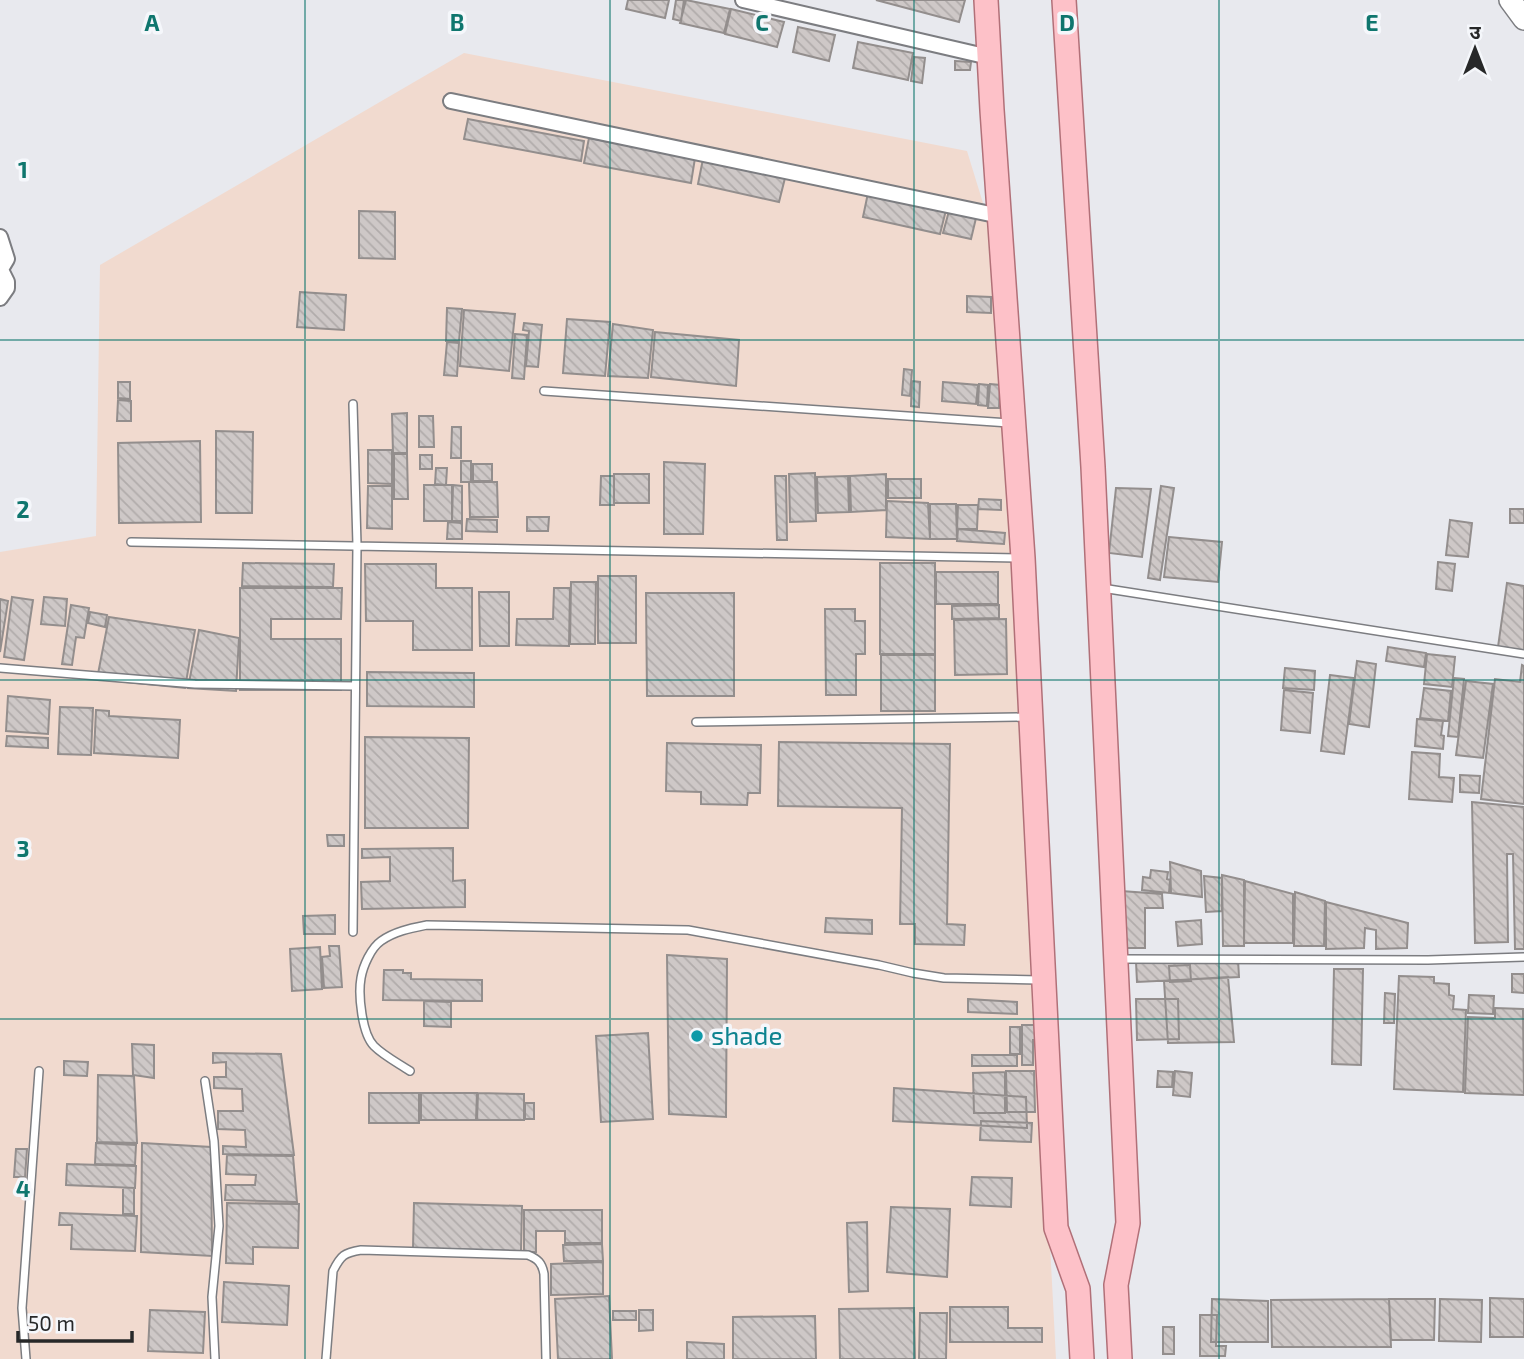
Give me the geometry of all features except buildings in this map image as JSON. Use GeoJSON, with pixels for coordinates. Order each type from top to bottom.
{"type":"FeatureCollection","features":[{"type":"Feature","properties":{"kind":"main road"},"geometry":{"type":"LineString","coordinates":[[986,0],[1023,558],[1056,1228],[1078,1289],[1082,1359]]}},
{"type":"Feature","properties":{"kind":"main road"},"geometry":{"type":"LineString","coordinates":[[1064,0],[1093,467],[1128,1223],[1116,1285],[1120,1359]]}},
{"type":"Feature","properties":{"kind":"street"},"geometry":{"type":"LineString","coordinates":[[743,0],[989,57]]}},
{"type":"Feature","properties":{"kind":"street"},"geometry":{"type":"LineString","coordinates":[[1510,0],[1524,19]]}},
{"type":"Feature","properties":{"kind":"street"},"geometry":{"type":"LineString","coordinates":[[450,101],[1000,216]]}},
{"type":"Feature","properties":{"kind":"street"},"geometry":{"type":"LineString","coordinates":[[0,237],[7,259],[1,268],[7,288],[0,298]]}},
{"type":"Feature","properties":{"kind":"lane"},"geometry":{"type":"LineString","coordinates":[[544,391],[1014,423]]}},
{"type":"Feature","properties":{"kind":"lane"},"geometry":{"type":"LineString","coordinates":[[353,404],[357,545],[353,932]]}},
{"type":"Feature","properties":{"kind":"lane"},"geometry":{"type":"LineString","coordinates":[[131,542],[1023,558]]}},
{"type":"Feature","properties":{"kind":"lane"},"geometry":{"type":"LineString","coordinates":[[1098,588],[1524,654]]}},
{"type":"Feature","properties":{"kind":"lane"},"geometry":{"type":"LineString","coordinates":[[0,668],[195,684],[355,686]]}},
{"type":"Feature","properties":{"kind":"lane"},"geometry":{"type":"LineString","coordinates":[[696,722],[1030,717]]}},
{"type":"Feature","properties":{"kind":"lane"},"geometry":{"type":"LineString","coordinates":[[410,1072],[373,1045],[364,1024],[360,1000],[361,979],[368,959],[380,942],[399,932],[427,925],[688,930],[944,978],[1043,980]]}},
{"type":"Feature","properties":{"kind":"lane"},"geometry":{"type":"LineString","coordinates":[[1117,959],[1428,960],[1524,957]]}},
{"type":"Feature","properties":{"kind":"lane"},"geometry":{"type":"LineString","coordinates":[[26,1359],[22,1308],[39,1071]]}},
{"type":"Feature","properties":{"kind":"lane"},"geometry":{"type":"LineString","coordinates":[[205,1081],[214,1142],[219,1226],[212,1297],[215,1359]]}},
{"type":"Feature","properties":{"kind":"lane"},"geometry":{"type":"LineString","coordinates":[[326,1359],[333,1271],[339,1259],[346,1253],[361,1250],[528,1255],[537,1258],[544,1274],[547,1359]]}},
{"type":"Feature","properties":{"kind":"shaded area"},"geometry":{"type":"Polygon","coordinates":[[[464,53],[967,151],[998,252],[1056,1359],[0,1359],[0,552],[96,536],[100,265],[464,53]]]}},
{"type":"Feature","properties":{"kind":"place","name":"shade"},"geometry":{"type":"Point","coordinates":[697,1036]}}]}
